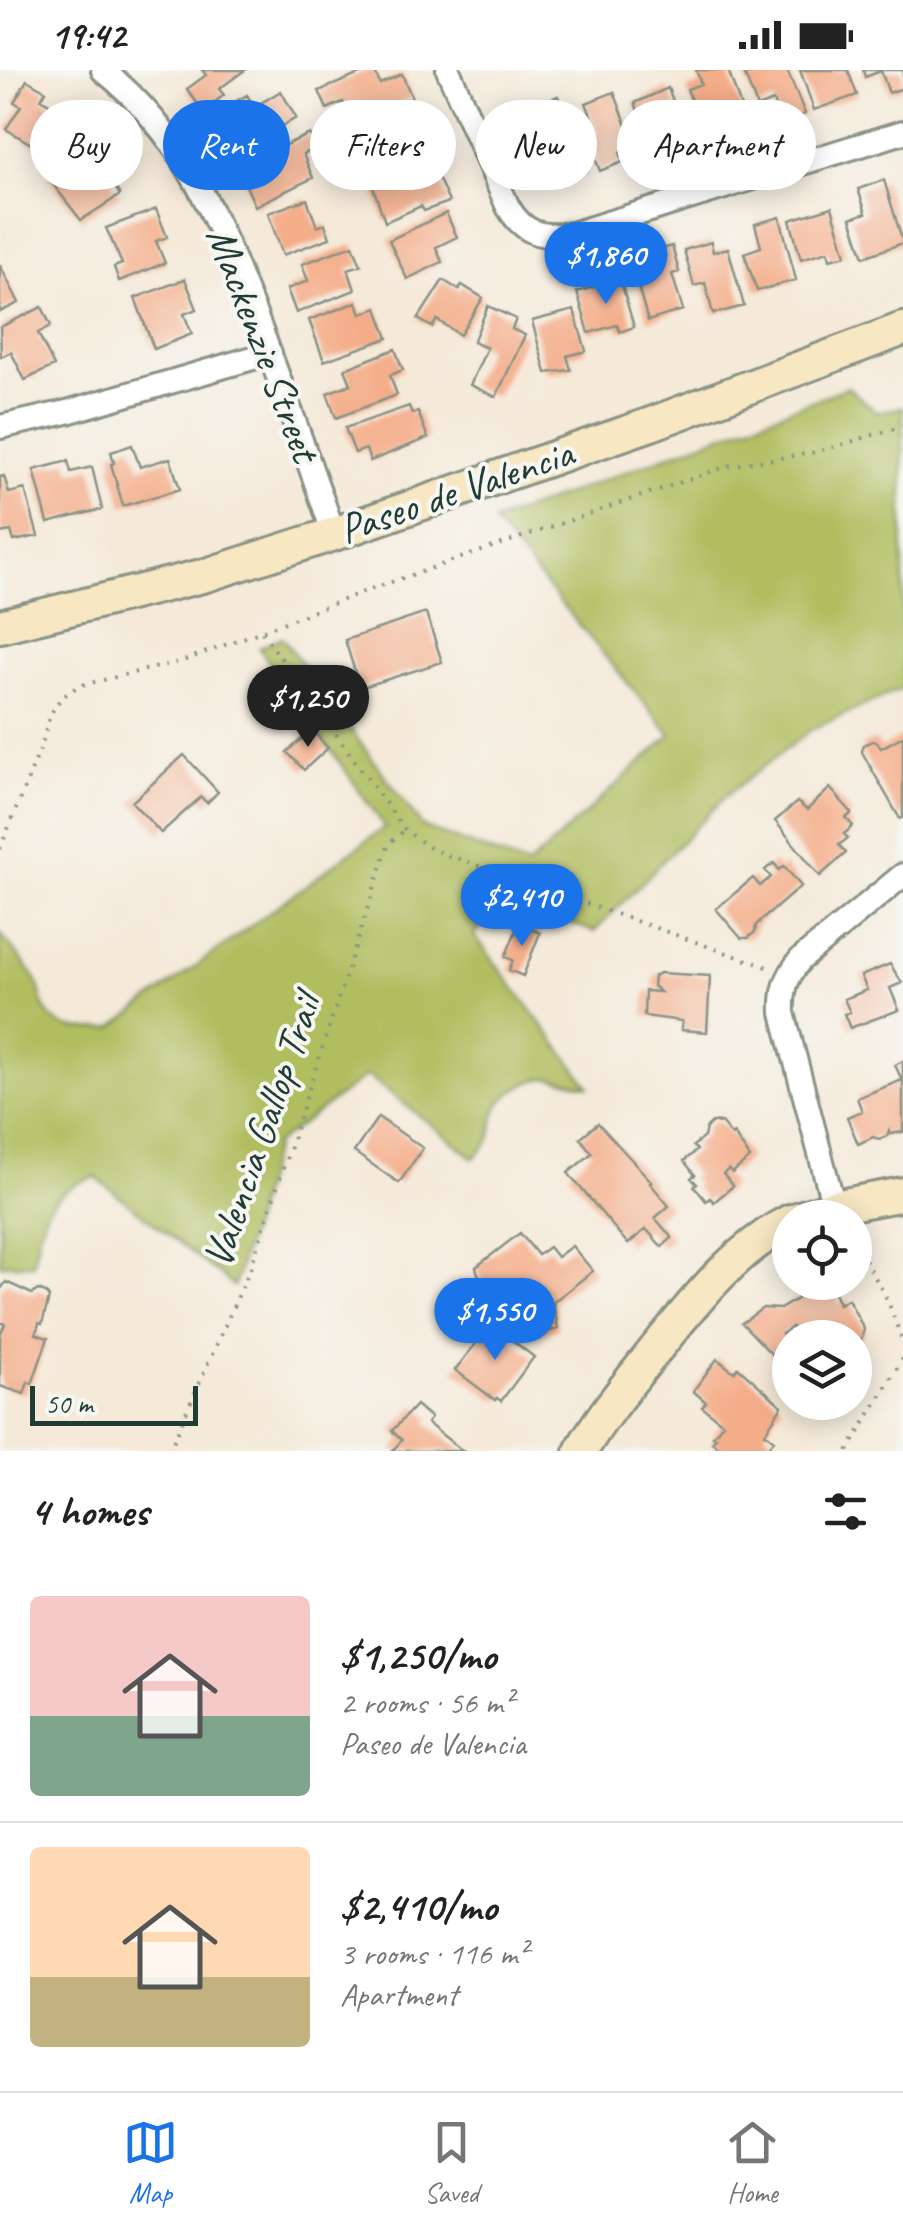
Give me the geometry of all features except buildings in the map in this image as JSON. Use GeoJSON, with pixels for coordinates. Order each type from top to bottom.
{"type":"FeatureCollection","features":[{"type":"Feature","properties":{"kind":"main road","name":"Paseo de Valencia"},"geometry":{"type":"LineString","coordinates":[[0,626],[206,576],[334,534],[651,424],[903,329]]}},
{"type":"Feature","properties":{"kind":"main road"},"geometry":{"type":"LineString","coordinates":[[868,1200],[903,1194]]}},
{"type":"Feature","properties":{"kind":"main road"},"geometry":{"type":"LineString","coordinates":[[580,1451],[715,1276],[754,1241],[772,1230]]}},
{"type":"Feature","properties":{"kind":"street","name":"Mackenzie Street"},"geometry":{"type":"LineString","coordinates":[[103,70],[129,91],[181,153],[216,216],[334,534]]}},
{"type":"Feature","properties":{"kind":"street"},"geometry":{"type":"LineString","coordinates":[[448,70],[508,207],[518,223],[531,233],[550,237],[572,234],[903,132]]}},
{"type":"Feature","properties":{"kind":"street"},"geometry":{"type":"LineString","coordinates":[[0,427],[270,353]]}},
{"type":"Feature","properties":{"kind":"street"},"geometry":{"type":"LineString","coordinates":[[832,1200],[783,1013],[782,992],[800,960],[903,875]]}},
{"type":"Feature","properties":{"kind":"path"},"geometry":{"type":"LineString","coordinates":[[0,849],[41,748],[50,715],[61,698],[78,686],[183,661],[371,590],[728,466],[817,452],[903,426]]}},
{"type":"Feature","properties":{"kind":"path"},"geometry":{"type":"LineString","coordinates":[[262,632],[405,830],[433,850],[739,955],[787,977]]}},
{"type":"Feature","properties":{"kind":"path","name":"Valencia Gallop Trail"},"geometry":{"type":"LineString","coordinates":[[169,1451],[251,1268],[389,844],[405,830]]}},
{"type":"Feature","properties":{"kind":"path"},"geometry":{"type":"LineString","coordinates":[[872,1272],[888,1301],[903,1343]]}},
{"type":"Feature","properties":{"kind":"path"},"geometry":{"type":"LineString","coordinates":[[848,1451],[903,1358]]}},
{"type":"Feature","properties":{"kind":"green space"},"geometry":{"type":"Polygon","coordinates":[[[848,387],[876,412],[903,407],[903,688],[812,729],[727,795],[594,932],[502,898],[474,935],[589,1086],[550,1078],[519,1088],[497,1110],[490,1139],[474,1158],[367,1075],[275,1144],[234,1286],[95,1177],[65,1190],[55,1199],[43,1220],[33,1264],[0,1264],[0,933],[35,978],[43,1005],[58,1023],[74,1029],[112,1028],[385,827],[259,648],[282,637],[423,827],[528,866],[671,735],[493,522],[848,387]]]}}]}
